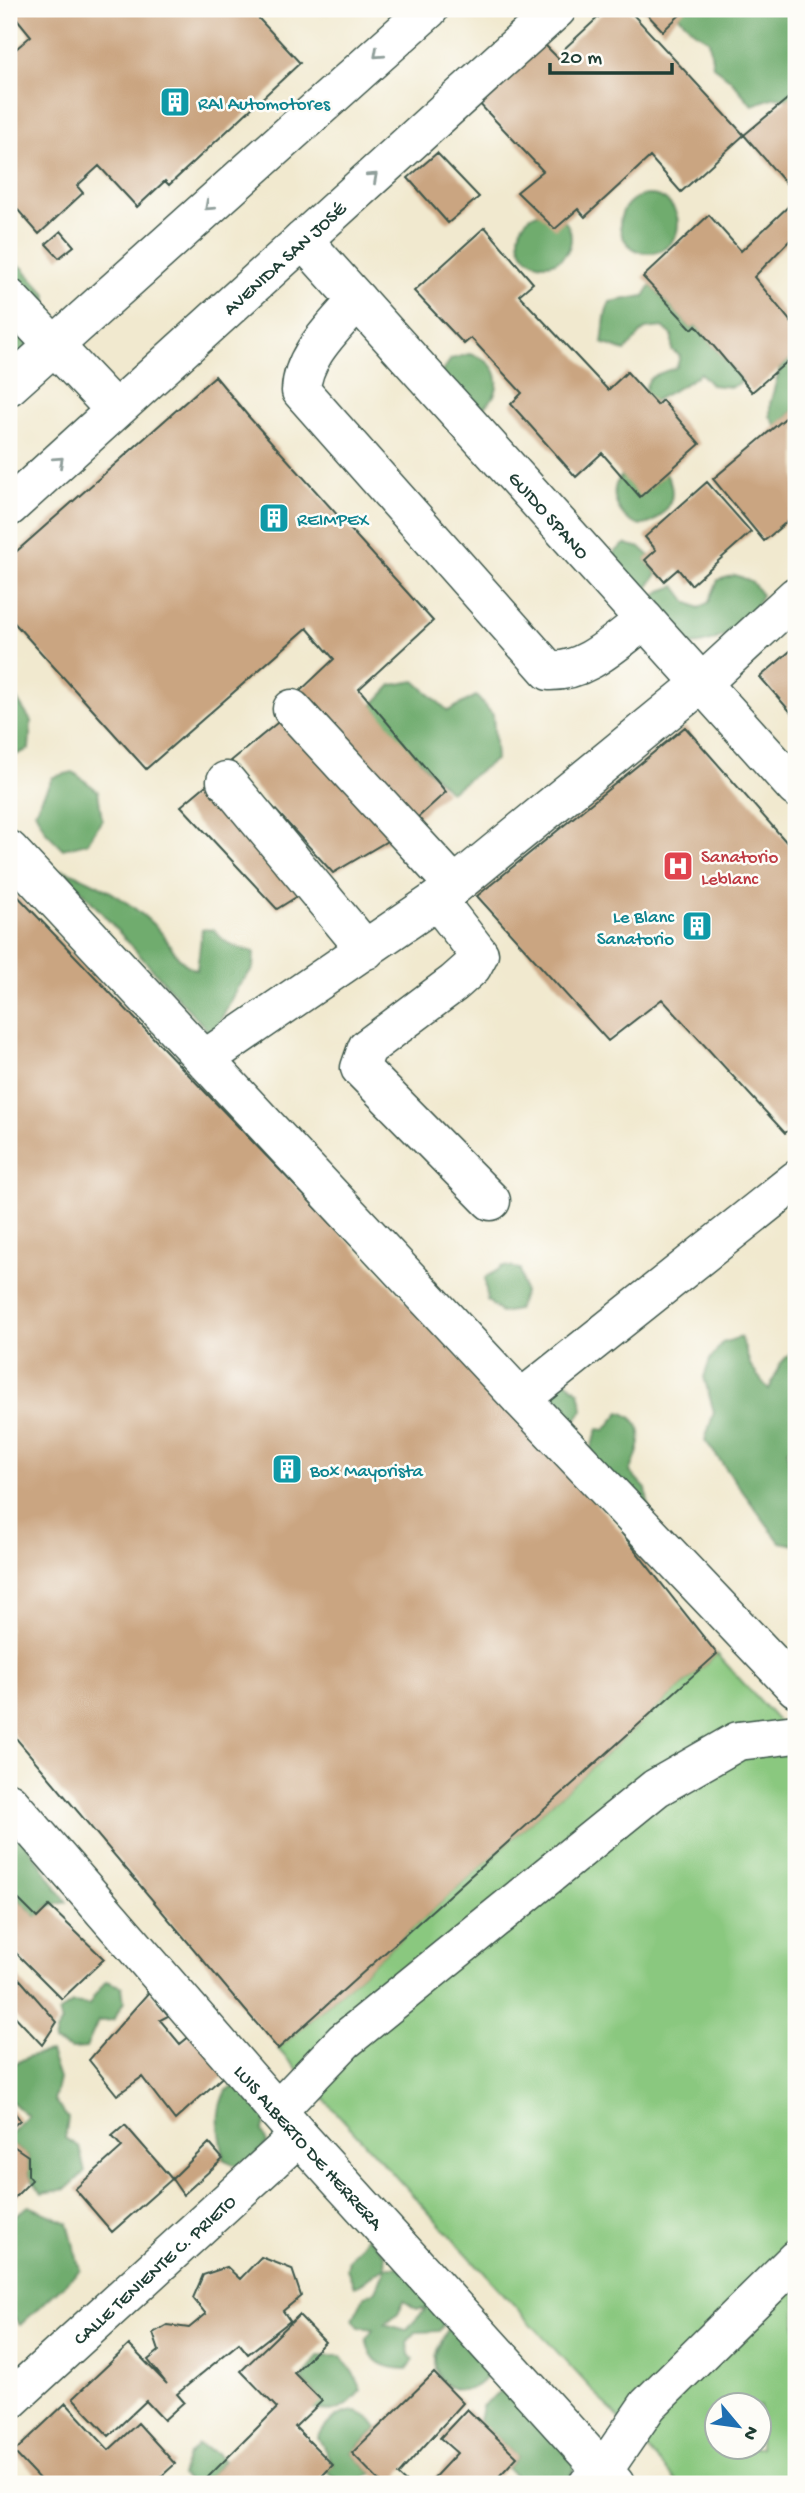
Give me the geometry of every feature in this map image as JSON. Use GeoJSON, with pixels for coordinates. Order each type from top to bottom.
{"type":"FeatureCollection","features":[{"type":"Feature","properties":{"kind":"street"},"geometry":{"type":"LineString","coordinates":[[9,386],[429,9]]}},
{"type":"Feature","properties":{"kind":"street","name":"AVENIDA SAN JOSÉ"},"geometry":{"type":"LineString","coordinates":[[9,507],[557,9]]}},
{"type":"Feature","properties":{"kind":"street","name":"GUIDO SPANO"},"geometry":{"type":"LineString","coordinates":[[303,240],[796,788]]}},
{"type":"Feature","properties":{"kind":"street"},"geometry":{"type":"LineString","coordinates":[[9,298],[115,410]]}},
{"type":"Feature","properties":{"kind":"street"},"geometry":{"type":"LineString","coordinates":[[357,300],[307,361],[301,391],[549,671],[564,671],[583,665],[645,620]]}},
{"type":"Feature","properties":{"kind":"street"},"geometry":{"type":"LineString","coordinates":[[205,1059],[446,893],[702,683],[796,596]]}},
{"type":"Feature","properties":{"kind":"street"},"geometry":{"type":"LineString","coordinates":[[292,709],[446,893],[479,954],[472,967],[454,983],[367,1048],[360,1068],[491,1201]]}},
{"type":"Feature","properties":{"kind":"street"},"geometry":{"type":"LineString","coordinates":[[226,780],[366,950]]}},
{"type":"Feature","properties":{"kind":"street"},"geometry":{"type":"LineString","coordinates":[[9,850],[521,1399],[796,1688]]}},
{"type":"Feature","properties":{"kind":"street"},"geometry":{"type":"LineString","coordinates":[[521,1399],[796,1180]]}},
{"type":"Feature","properties":{"kind":"street","name":"CALLE TENIENTE C. PRIETO"},"geometry":{"type":"LineString","coordinates":[[9,2401],[288,2123],[344,2041],[656,1788],[738,1741],[796,1734]]}},
{"type":"Feature","properties":{"kind":"street","name":"LUIS ALBERTO DE HERRERA"},"geometry":{"type":"LineString","coordinates":[[9,1802],[602,2480]]}},
{"type":"Feature","properties":{"kind":"street"},"geometry":{"type":"LineString","coordinates":[[602,2480],[648,2405],[796,2259]]}},
{"type":"Feature","properties":{"kind":"green space"},"geometry":{"type":"Polygon","coordinates":[[[672,9],[796,9],[796,100],[775,97],[752,105],[731,80],[713,66],[709,40],[694,31],[672,9]]]}},
{"type":"Feature","properties":{"kind":"green space"},"geometry":{"type":"Polygon","coordinates":[[[643,195],[655,195],[670,203],[678,218],[678,230],[670,245],[655,253],[643,253],[628,245],[620,230],[620,218],[628,203],[643,195]]]}},
{"type":"Feature","properties":{"kind":"green space"},"geometry":{"type":"Polygon","coordinates":[[[545,212],[555,214],[563,220],[569,228],[569,248],[563,256],[555,262],[545,264],[535,262],[527,256],[521,248],[519,238],[521,228],[527,220],[535,214],[545,212]]]}},
{"type":"Feature","properties":{"kind":"green space"},"geometry":{"type":"Polygon","coordinates":[[[9,262],[22,267],[47,295],[47,322],[9,368],[9,262]]]}},
{"type":"Feature","properties":{"kind":"green space"},"geometry":{"type":"Polygon","coordinates":[[[651,285],[692,329],[696,325],[743,381],[732,387],[711,385],[700,373],[645,407],[647,383],[650,379],[677,367],[680,356],[672,350],[672,335],[663,327],[645,329],[625,351],[602,343],[605,316],[610,302],[644,296],[651,285]]]}},
{"type":"Feature","properties":{"kind":"green space"},"geometry":{"type":"Polygon","coordinates":[[[469,354],[489,364],[495,371],[497,380],[492,398],[475,412],[440,375],[451,359],[469,354]]]}},
{"type":"Feature","properties":{"kind":"green space"},"geometry":{"type":"Polygon","coordinates":[[[796,354],[796,409],[776,426],[770,416],[770,404],[780,368],[796,354]]]}},
{"type":"Feature","properties":{"kind":"green space"},"geometry":{"type":"Polygon","coordinates":[[[627,470],[665,472],[672,490],[671,501],[656,520],[641,525],[635,524],[621,512],[616,500],[616,485],[627,470]]]}},
{"type":"Feature","properties":{"kind":"green space"},"geometry":{"type":"Polygon","coordinates":[[[625,544],[641,548],[650,556],[646,560],[657,574],[645,591],[628,587],[617,575],[614,552],[625,544]]]}},
{"type":"Feature","properties":{"kind":"green space"},"geometry":{"type":"Polygon","coordinates":[[[735,575],[751,581],[762,595],[742,623],[712,641],[689,645],[650,600],[661,591],[675,586],[687,602],[699,608],[709,602],[718,580],[735,575]]]}},
{"type":"Feature","properties":{"kind":"green space"},"geometry":{"type":"Polygon","coordinates":[[[415,681],[448,711],[476,696],[493,715],[496,759],[450,792],[407,748],[372,706],[392,685],[415,681]]]}},
{"type":"Feature","properties":{"kind":"green space"},"geometry":{"type":"Polygon","coordinates":[[[9,687],[31,721],[29,749],[9,758],[9,687]]]}},
{"type":"Feature","properties":{"kind":"green space"},"geometry":{"type":"Polygon","coordinates":[[[73,772],[98,791],[102,820],[87,843],[63,849],[46,832],[35,811],[53,777],[73,772]]]}},
{"type":"Feature","properties":{"kind":"green space"},"geometry":{"type":"Polygon","coordinates":[[[63,870],[101,886],[135,909],[161,933],[174,952],[190,967],[197,970],[202,929],[214,930],[232,945],[254,952],[253,968],[237,988],[218,1026],[222,1041],[235,1061],[63,870]]]}},
{"type":"Feature","properties":{"kind":"green space"},"geometry":{"type":"Polygon","coordinates":[[[504,1266],[520,1269],[524,1293],[517,1310],[501,1313],[487,1300],[485,1278],[504,1266]]]}},
{"type":"Feature","properties":{"kind":"green space"},"geometry":{"type":"Polygon","coordinates":[[[741,1337],[751,1367],[769,1390],[780,1364],[796,1347],[796,1442],[787,1450],[790,1471],[796,1475],[796,1545],[780,1542],[705,1440],[714,1412],[704,1377],[710,1360],[722,1343],[741,1337]]]}},
{"type":"Feature","properties":{"kind":"green space"},"geometry":{"type":"Polygon","coordinates":[[[566,1381],[579,1392],[583,1410],[570,1429],[524,1383],[566,1381]]]}},
{"type":"Feature","properties":{"kind":"green space"},"geometry":{"type":"Polygon","coordinates":[[[620,1412],[636,1422],[639,1430],[639,1446],[630,1472],[646,1489],[649,1509],[586,1460],[598,1429],[605,1430],[620,1412]]]}},
{"type":"Feature","properties":{"kind":"green space"},"geometry":{"type":"Polygon","coordinates":[[[717,1654],[796,1741],[796,2484],[679,2484],[278,2049],[717,1654]]]}},
{"type":"Feature","properties":{"kind":"green space"},"geometry":{"type":"Polygon","coordinates":[[[9,1820],[67,1902],[49,1906],[37,1918],[9,1890],[9,1820]]]}},
{"type":"Feature","properties":{"kind":"green space"},"geometry":{"type":"Polygon","coordinates":[[[106,1981],[122,1987],[124,2002],[113,2020],[98,2021],[86,2048],[72,2049],[54,2042],[62,2022],[58,2013],[72,2003],[89,2005],[106,1981]]]}},
{"type":"Feature","properties":{"kind":"green space"},"geometry":{"type":"Polygon","coordinates":[[[50,2052],[59,2079],[54,2100],[68,2118],[65,2138],[79,2147],[85,2172],[66,2189],[42,2193],[28,2175],[28,2156],[9,2143],[9,2136],[28,2116],[9,2099],[9,2053],[12,2065],[30,2056],[50,2052]]]}},
{"type":"Feature","properties":{"kind":"green space"},"geometry":{"type":"Polygon","coordinates":[[[241,2085],[267,2119],[262,2131],[267,2143],[247,2165],[234,2165],[223,2159],[219,2109],[226,2090],[241,2085]]]}},
{"type":"Feature","properties":{"kind":"green space"},"geometry":{"type":"Polygon","coordinates":[[[29,2206],[68,2223],[80,2270],[20,2325],[9,2312],[9,2219],[29,2206]]]}},
{"type":"Feature","properties":{"kind":"green space"},"geometry":{"type":"Polygon","coordinates":[[[367,2236],[385,2255],[386,2267],[398,2267],[434,2295],[427,2308],[434,2305],[449,2317],[439,2331],[416,2332],[407,2342],[413,2360],[406,2369],[379,2363],[371,2354],[366,2339],[373,2329],[359,2327],[353,2319],[364,2297],[376,2290],[386,2268],[354,2286],[347,2269],[349,2260],[367,2236]],[[404,2301],[398,2313],[385,2324],[406,2330],[426,2309],[416,2309],[404,2301]]]}},
{"type":"Feature","properties":{"kind":"green space"},"geometry":{"type":"Polygon","coordinates":[[[449,2327],[489,2372],[482,2382],[473,2388],[455,2389],[447,2385],[436,2369],[435,2357],[449,2327]]]}},
{"type":"Feature","properties":{"kind":"green space"},"geometry":{"type":"Polygon","coordinates":[[[318,2356],[341,2356],[361,2390],[340,2409],[312,2409],[321,2400],[302,2380],[318,2356]]]}},
{"type":"Feature","properties":{"kind":"green space"},"geometry":{"type":"Polygon","coordinates":[[[501,2391],[520,2391],[576,2466],[566,2484],[524,2484],[507,2468],[517,2457],[479,2421],[482,2406],[501,2391]]]}},
{"type":"Feature","properties":{"kind":"green space"},"geometry":{"type":"Polygon","coordinates":[[[357,2411],[369,2418],[377,2428],[352,2453],[372,2474],[349,2482],[332,2476],[327,2471],[333,2465],[318,2437],[334,2418],[357,2411]]]}},
{"type":"Feature","properties":{"kind":"green space"},"geometry":{"type":"Polygon","coordinates":[[[198,2445],[217,2453],[223,2461],[204,2482],[206,2484],[193,2484],[181,2475],[188,2456],[198,2445]]]}},
{"type":"Feature","properties":{"kind":"building","name":"RAl Automotores"},"geometry":{"type":"Polygon","coordinates":[[[9,9],[250,9],[300,63],[169,185],[165,181],[137,207],[99,166],[77,186],[83,193],[39,234],[18,210],[9,215],[9,55],[31,36],[9,9]]]}},
{"type":"Feature","properties":{"kind":"building"},"geometry":{"type":"Polygon","coordinates":[[[607,9],[628,9],[744,135],[681,192],[650,157],[585,217],[578,209],[555,229],[517,192],[543,171],[475,99],[540,40],[562,62],[569,55],[564,49],[607,9]]]}},
{"type":"Feature","properties":{"kind":"building"},"geometry":{"type":"Polygon","coordinates":[[[642,9],[686,9],[663,31],[642,9]]]}},
{"type":"Feature","properties":{"kind":"building"},"geometry":{"type":"Polygon","coordinates":[[[792,95],[796,99],[796,195],[744,135],[792,95]]]}},
{"type":"Feature","properties":{"kind":"building"},"geometry":{"type":"Polygon","coordinates":[[[437,153],[479,197],[448,223],[408,178],[437,153]]]}},
{"type":"Feature","properties":{"kind":"building"},"geometry":{"type":"Polygon","coordinates":[[[792,203],[796,207],[796,234],[754,277],[796,328],[796,354],[752,392],[696,325],[692,329],[643,277],[709,215],[741,251],[792,203]]]}},
{"type":"Feature","properties":{"kind":"building"},"geometry":{"type":"Polygon","coordinates":[[[485,227],[533,283],[519,295],[608,390],[627,372],[657,405],[662,400],[700,444],[640,497],[602,453],[576,477],[511,404],[522,393],[471,338],[464,344],[414,291],[485,227]]]}},
{"type":"Feature","properties":{"kind":"building"},"geometry":{"type":"Polygon","coordinates":[[[61,231],[74,246],[59,258],[46,244],[61,231]]]}},
{"type":"Feature","properties":{"kind":"building"},"geometry":{"type":"Polygon","coordinates":[[[215,376],[433,621],[359,689],[446,792],[415,820],[299,692],[334,659],[307,628],[146,769],[9,617],[9,558],[215,376]]]}},
{"type":"Feature","properties":{"kind":"building"},"geometry":{"type":"Polygon","coordinates":[[[796,409],[796,514],[764,541],[713,479],[796,409]]]}},
{"type":"Feature","properties":{"kind":"building"},"geometry":{"type":"Polygon","coordinates":[[[707,482],[751,532],[691,585],[678,569],[664,581],[645,560],[656,550],[645,537],[707,482]]]}},
{"type":"Feature","properties":{"kind":"building"},"geometry":{"type":"Polygon","coordinates":[[[796,646],[796,718],[760,677],[796,646]]]}},
{"type":"Feature","properties":{"kind":"building"},"geometry":{"type":"Polygon","coordinates":[[[283,718],[394,837],[333,873],[231,761],[283,718]]]}},
{"type":"Feature","properties":{"kind":"building","name":"Sanatorio Leblanc"},"geometry":{"type":"Polygon","coordinates":[[[685,727],[796,853],[796,1125],[785,1133],[662,999],[608,1041],[477,896],[685,727]]]}},
{"type":"Feature","properties":{"kind":"building"},"geometry":{"type":"Polygon","coordinates":[[[211,781],[309,889],[277,909],[181,806],[211,781]]]}},
{"type":"Feature","properties":{"kind":"building","name":"Box Mayorista"},"geometry":{"type":"Polygon","coordinates":[[[9,887],[517,1418],[612,1521],[717,1654],[278,2049],[9,1730],[9,887]]]}},
{"type":"Feature","properties":{"kind":"building"},"geometry":{"type":"Polygon","coordinates":[[[9,1890],[37,1918],[49,1906],[104,1959],[62,1999],[14,1951],[9,1958],[9,1890]]]}},
{"type":"Feature","properties":{"kind":"building"},"geometry":{"type":"Polygon","coordinates":[[[9,1967],[57,2022],[42,2045],[9,2013],[9,1967]]]}},
{"type":"Feature","properties":{"kind":"building"},"geometry":{"type":"Polygon","coordinates":[[[149,1992],[170,2015],[160,2020],[180,2044],[195,2032],[229,2071],[175,2120],[142,2077],[117,2095],[89,2060],[149,1992]]]}},
{"type":"Feature","properties":{"kind":"building"},"geometry":{"type":"Polygon","coordinates":[[[9,2105],[20,2120],[9,2130],[9,2105]]]}},
{"type":"Feature","properties":{"kind":"building"},"geometry":{"type":"Polygon","coordinates":[[[125,2125],[172,2179],[112,2232],[75,2189],[122,2147],[112,2136],[125,2125]]]}},
{"type":"Feature","properties":{"kind":"building"},"geometry":{"type":"Polygon","coordinates":[[[9,2143],[28,2156],[28,2175],[32,2180],[9,2203],[9,2143]]]}},
{"type":"Feature","properties":{"kind":"building"},"geometry":{"type":"Polygon","coordinates":[[[209,2143],[223,2159],[183,2195],[172,2179],[209,2143]]]}},
{"type":"Feature","properties":{"kind":"building"},"geometry":{"type":"Polygon","coordinates":[[[261,2257],[292,2269],[301,2296],[283,2311],[290,2321],[248,2354],[239,2343],[177,2394],[184,2402],[164,2420],[146,2401],[109,2436],[73,2398],[129,2345],[167,2384],[148,2360],[159,2351],[153,2333],[167,2325],[189,2328],[206,2314],[193,2298],[203,2275],[227,2267],[240,2279],[261,2257]]]}},
{"type":"Feature","properties":{"kind":"building"},"geometry":{"type":"Polygon","coordinates":[[[299,2315],[325,2342],[294,2373],[322,2401],[295,2427],[333,2465],[314,2484],[206,2484],[203,2482],[277,2408],[241,2371],[299,2315]]]}},
{"type":"Feature","properties":{"kind":"building"},"geometry":{"type":"Polygon","coordinates":[[[434,2373],[463,2403],[398,2475],[408,2484],[382,2484],[352,2453],[434,2373]]]}},
{"type":"Feature","properties":{"kind":"building"},"geometry":{"type":"Polygon","coordinates":[[[66,2403],[109,2450],[138,2423],[175,2464],[153,2484],[44,2484],[14,2452],[66,2403]]]}},
{"type":"Feature","properties":{"kind":"building"},"geometry":{"type":"Polygon","coordinates":[[[467,2409],[517,2457],[492,2484],[428,2484],[457,2453],[440,2438],[467,2409]]]}},
{"type":"Feature","properties":{"kind":"place","name":"RAl Automotores"},"geometry":{"type":"Point","coordinates":[175,102]}},
{"type":"Feature","properties":{"kind":"place","name":"REIMPEX"},"geometry":{"type":"Point","coordinates":[274,518]}},
{"type":"Feature","properties":{"kind":"place","name":"Sanatorio Leblanc"},"geometry":{"type":"Point","coordinates":[678,866]}},
{"type":"Feature","properties":{"kind":"place","name":"Le Blanc Sanatorio"},"geometry":{"type":"Point","coordinates":[697,926]}},
{"type":"Feature","properties":{"kind":"place","name":"Box Mayorista"},"geometry":{"type":"Point","coordinates":[287,1469]}}]}
